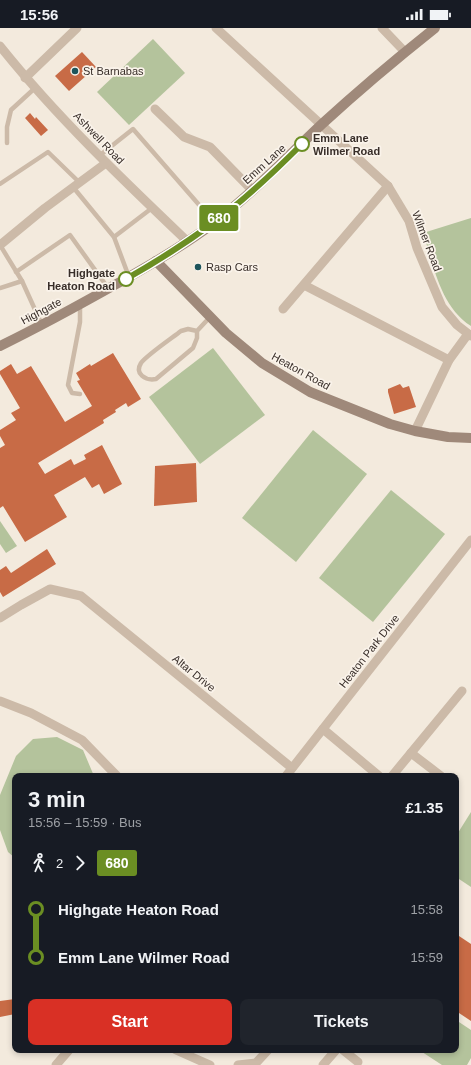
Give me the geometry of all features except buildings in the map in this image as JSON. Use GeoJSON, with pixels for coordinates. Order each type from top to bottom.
{"type":"FeatureCollection","features":[{"type":"Feature","properties":{"kind":"street"},"geometry":{"type":"LineString","coordinates":[[25,78],[77,28]]}},
{"type":"Feature","properties":{"kind":"street","name":"Wilmer Road"},"geometry":{"type":"LineString","coordinates":[[216,28],[388,186],[409,221],[417,248],[442,307],[457,325],[469,335]]}},
{"type":"Feature","properties":{"kind":"street"},"geometry":{"type":"LineString","coordinates":[[382,28],[405,52]]}},
{"type":"Feature","properties":{"kind":"street","name":"Emm Lane"},"geometry":{"type":"LineString","coordinates":[[156,261],[214,222],[252,190],[322,125],[405,52],[435,28]]}},
{"type":"Feature","properties":{"kind":"street","name":"Ashwell Road"},"geometry":{"type":"LineString","coordinates":[[0,46],[25,78],[103,159],[187,241]]}},
{"type":"Feature","properties":{"kind":"street"},"geometry":{"type":"LineString","coordinates":[[155,108],[184,137],[210,147],[252,190]]}},
{"type":"Feature","properties":{"kind":"street"},"geometry":{"type":"LineString","coordinates":[[0,245],[76,185],[103,159]]}},
{"type":"Feature","properties":{"kind":"street"},"geometry":{"type":"LineString","coordinates":[[283,309],[388,186]]}},
{"type":"Feature","properties":{"kind":"street","name":"Highgate"},"geometry":{"type":"LineString","coordinates":[[0,346],[109,289],[156,261]]}},
{"type":"Feature","properties":{"kind":"street","name":"Heaton Road"},"geometry":{"type":"LineString","coordinates":[[156,261],[226,333],[262,363],[310,392],[390,424],[415,431],[448,437],[471,438]]}},
{"type":"Feature","properties":{"kind":"street"},"geometry":{"type":"LineString","coordinates":[[304,285],[449,360]]}},
{"type":"Feature","properties":{"kind":"street"},"geometry":{"type":"LineString","coordinates":[[415,431],[449,360],[469,335]]}},
{"type":"Feature","properties":{"kind":"street","name":"Heaton Park Drive"},"geometry":{"type":"LineString","coordinates":[[288,773],[471,540]]}},
{"type":"Feature","properties":{"kind":"street","name":"Altar Drive"},"geometry":{"type":"LineString","coordinates":[[0,618],[21,604],[50,589],[81,596],[292,768]]}},
{"type":"Feature","properties":{"kind":"street"},"geometry":{"type":"LineString","coordinates":[[395,773],[462,691]]}},
{"type":"Feature","properties":{"kind":"street"},"geometry":{"type":"LineString","coordinates":[[0,701],[31,713],[82,740],[114,773]]}},
{"type":"Feature","properties":{"kind":"street"},"geometry":{"type":"LineString","coordinates":[[323,729],[375,773]]}},
{"type":"Feature","properties":{"kind":"street"},"geometry":{"type":"LineString","coordinates":[[412,753],[437,773]]}},
{"type":"Feature","properties":{"kind":"street"},"geometry":{"type":"LineString","coordinates":[[56,1065],[66,1053]]}},
{"type":"Feature","properties":{"kind":"street"},"geometry":{"type":"LineString","coordinates":[[183,1053],[210,1065]]}},
{"type":"Feature","properties":{"kind":"street"},"geometry":{"type":"LineString","coordinates":[[238,1065],[256,1063],[265,1053]]}},
{"type":"Feature","properties":{"kind":"street"},"geometry":{"type":"LineString","coordinates":[[323,1065],[333,1053]]}},
{"type":"Feature","properties":{"kind":"street"},"geometry":{"type":"LineString","coordinates":[[347,1053],[358,1062]]}},
{"type":"Feature","properties":{"kind":"lane"},"geometry":{"type":"LineString","coordinates":[[7,143],[7,127],[11,110],[35,88]]}},
{"type":"Feature","properties":{"kind":"lane"},"geometry":{"type":"LineString","coordinates":[[103,159],[133,129],[214,222]]}},
{"type":"Feature","properties":{"kind":"lane"},"geometry":{"type":"LineString","coordinates":[[0,184],[48,152],[76,185],[114,237],[129,277]]}},
{"type":"Feature","properties":{"kind":"lane"},"geometry":{"type":"LineString","coordinates":[[114,237],[152,208]]}},
{"type":"Feature","properties":{"kind":"lane"},"geometry":{"type":"LineString","coordinates":[[16,272],[70,235],[109,289]]}},
{"type":"Feature","properties":{"kind":"lane"},"geometry":{"type":"LineString","coordinates":[[0,245],[22,281],[42,325]]}},
{"type":"Feature","properties":{"kind":"lane"},"geometry":{"type":"LineString","coordinates":[[0,288],[22,281]]}},
{"type":"Feature","properties":{"kind":"lane"},"geometry":{"type":"LineString","coordinates":[[80,304],[80,322],[68,384],[72,393],[80,394]]}},
{"type":"Feature","properties":{"kind":"lane"},"geometry":{"type":"LineString","coordinates":[[197,331],[188,329],[181,331],[144,360],[139,368],[139,372],[148,380],[156,379],[194,348],[197,338],[197,331],[210,317]]}},
{"type":"Feature","properties":{"kind":"green space"},"geometry":{"type":"Polygon","coordinates":[[[153,39],[185,73],[129,125],[97,92],[153,39]]]}},
{"type":"Feature","properties":{"kind":"green space"},"geometry":{"type":"Polygon","coordinates":[[[471,218],[471,326],[460,318],[445,296],[435,272],[423,233],[471,218]]]}},
{"type":"Feature","properties":{"kind":"green space"},"geometry":{"type":"Polygon","coordinates":[[[213,348],[265,415],[200,464],[149,397],[213,348]]]}},
{"type":"Feature","properties":{"kind":"green space"},"geometry":{"type":"Polygon","coordinates":[[[313,430],[367,474],[296,562],[242,518],[313,430]]]}},
{"type":"Feature","properties":{"kind":"green space"},"geometry":{"type":"Polygon","coordinates":[[[391,490],[445,534],[373,622],[319,578],[391,490]]]}},
{"type":"Feature","properties":{"kind":"green space"},"geometry":{"type":"Polygon","coordinates":[[[0,521],[17,546],[6,553],[0,544],[0,521]]]}},
{"type":"Feature","properties":{"kind":"green space"},"geometry":{"type":"Polygon","coordinates":[[[57,737],[83,750],[93,773],[12,773],[12,855],[8,852],[0,830],[0,795],[16,756],[33,739],[57,737]]]}},
{"type":"Feature","properties":{"kind":"green space"},"geometry":{"type":"Polygon","coordinates":[[[471,812],[471,887],[459,879],[459,831],[471,812]]]}},
{"type":"Feature","properties":{"kind":"green space"},"geometry":{"type":"Polygon","coordinates":[[[459,1022],[471,1030],[471,1058],[467,1065],[442,1065],[424,1053],[459,1053],[459,1022]]]}},
{"type":"Feature","properties":{"kind":"bus line","name":"680"},"geometry":{"type":"LineString","coordinates":[[126,279],[198,234],[214,222],[252,190],[302,144]]}},
{"type":"Feature","properties":{"kind":"place","name":"St Barnabas"},"geometry":{"type":"Point","coordinates":[75,71]}},
{"type":"Feature","properties":{"kind":"place","name":"Emm Lane Wilmer Road"},"geometry":{"type":"Point","coordinates":[302,144]}},
{"type":"Feature","properties":{"kind":"place","name":"Rasp Cars"},"geometry":{"type":"Point","coordinates":[198,267]}},
{"type":"Feature","properties":{"kind":"place","name":"Highgate Heaton Road"},"geometry":{"type":"Point","coordinates":[126,279]}}]}
